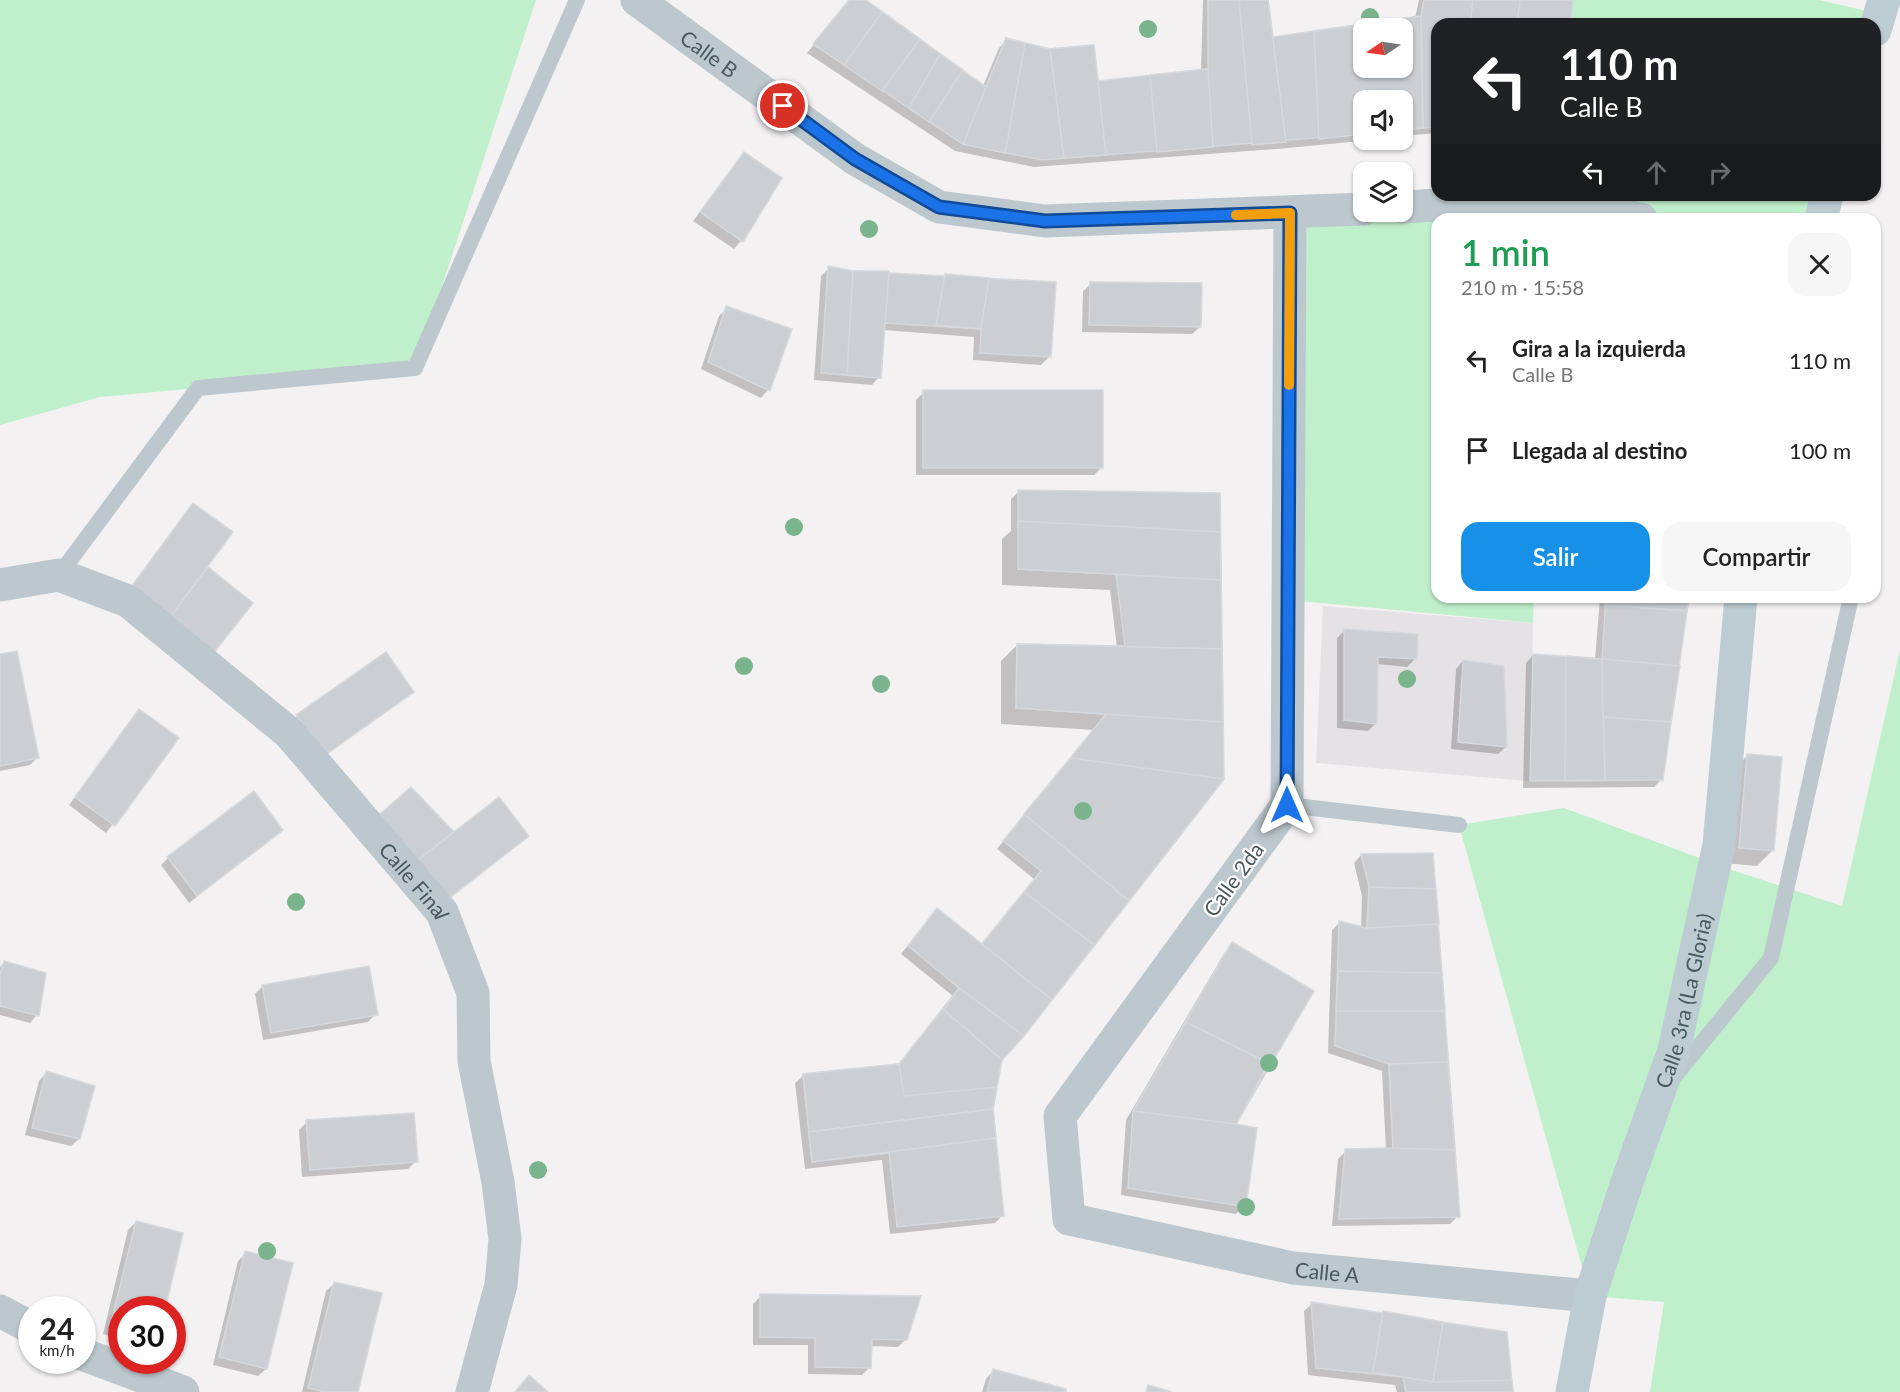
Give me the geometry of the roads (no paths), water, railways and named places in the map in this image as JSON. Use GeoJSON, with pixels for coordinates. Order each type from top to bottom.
{"type":"FeatureCollection","features":[{"type":"Feature","properties":{"kind":"street","name":"Calle B"},"geometry":{"type":"LineString","coordinates":[[637,0],[855,159],[939,207],[1045,221],[1353,210]]}},
{"type":"Feature","properties":{"kind":"street"},"geometry":{"type":"LineString","coordinates":[[1879,18],[1884,0]]}},
{"type":"Feature","properties":{"kind":"street"},"geometry":{"type":"LineString","coordinates":[[1413,206],[1528,201]]}},
{"type":"Feature","properties":{"kind":"street"},"geometry":{"type":"LineString","coordinates":[[1554,201],[1612,213]]}},
{"type":"Feature","properties":{"kind":"street"},"geometry":{"type":"LineString","coordinates":[[1287,805],[1290,213]]}},
{"type":"Feature","properties":{"kind":"street"},"geometry":{"type":"LineString","coordinates":[[0,585],[59,575]]}},
{"type":"Feature","properties":{"kind":"street","name":"Calle Final"},"geometry":{"type":"LineString","coordinates":[[59,575],[128,601],[289,733],[442,912],[473,993],[474,1061],[498,1182],[505,1239],[501,1285],[472,1392]]}},
{"type":"Feature","properties":{"kind":"street","name":"Calle 3ra (La Gloria)"},"geometry":{"type":"LineString","coordinates":[[1572,1392],[1590,1296],[1674,1050],[1719,845],[1740,603]]}},
{"type":"Feature","properties":{"kind":"street","name":"Calle 2da"},"geometry":{"type":"LineString","coordinates":[[1069,1219],[1060,1116],[1287,805]]}},
{"type":"Feature","properties":{"kind":"street","name":"Calle A"},"geometry":{"type":"LineString","coordinates":[[1069,1219],[1293,1268],[1590,1296]]}},
{"type":"Feature","properties":{"kind":"street"},"geometry":{"type":"LineString","coordinates":[[0,1311],[18,1321]]}},
{"type":"Feature","properties":{"kind":"street"},"geometry":{"type":"LineString","coordinates":[[96,1359],[183,1392]]}},
{"type":"Feature","properties":{"kind":"lane"},"geometry":{"type":"LineString","coordinates":[[59,575],[198,388],[415,368],[577,0]]}},
{"type":"Feature","properties":{"kind":"lane"},"geometry":{"type":"LineString","coordinates":[[1657,1099],[1771,958],[1850,603]]}},
{"type":"Feature","properties":{"kind":"lane"},"geometry":{"type":"LineString","coordinates":[[1287,805],[1458,825]]}}]}
